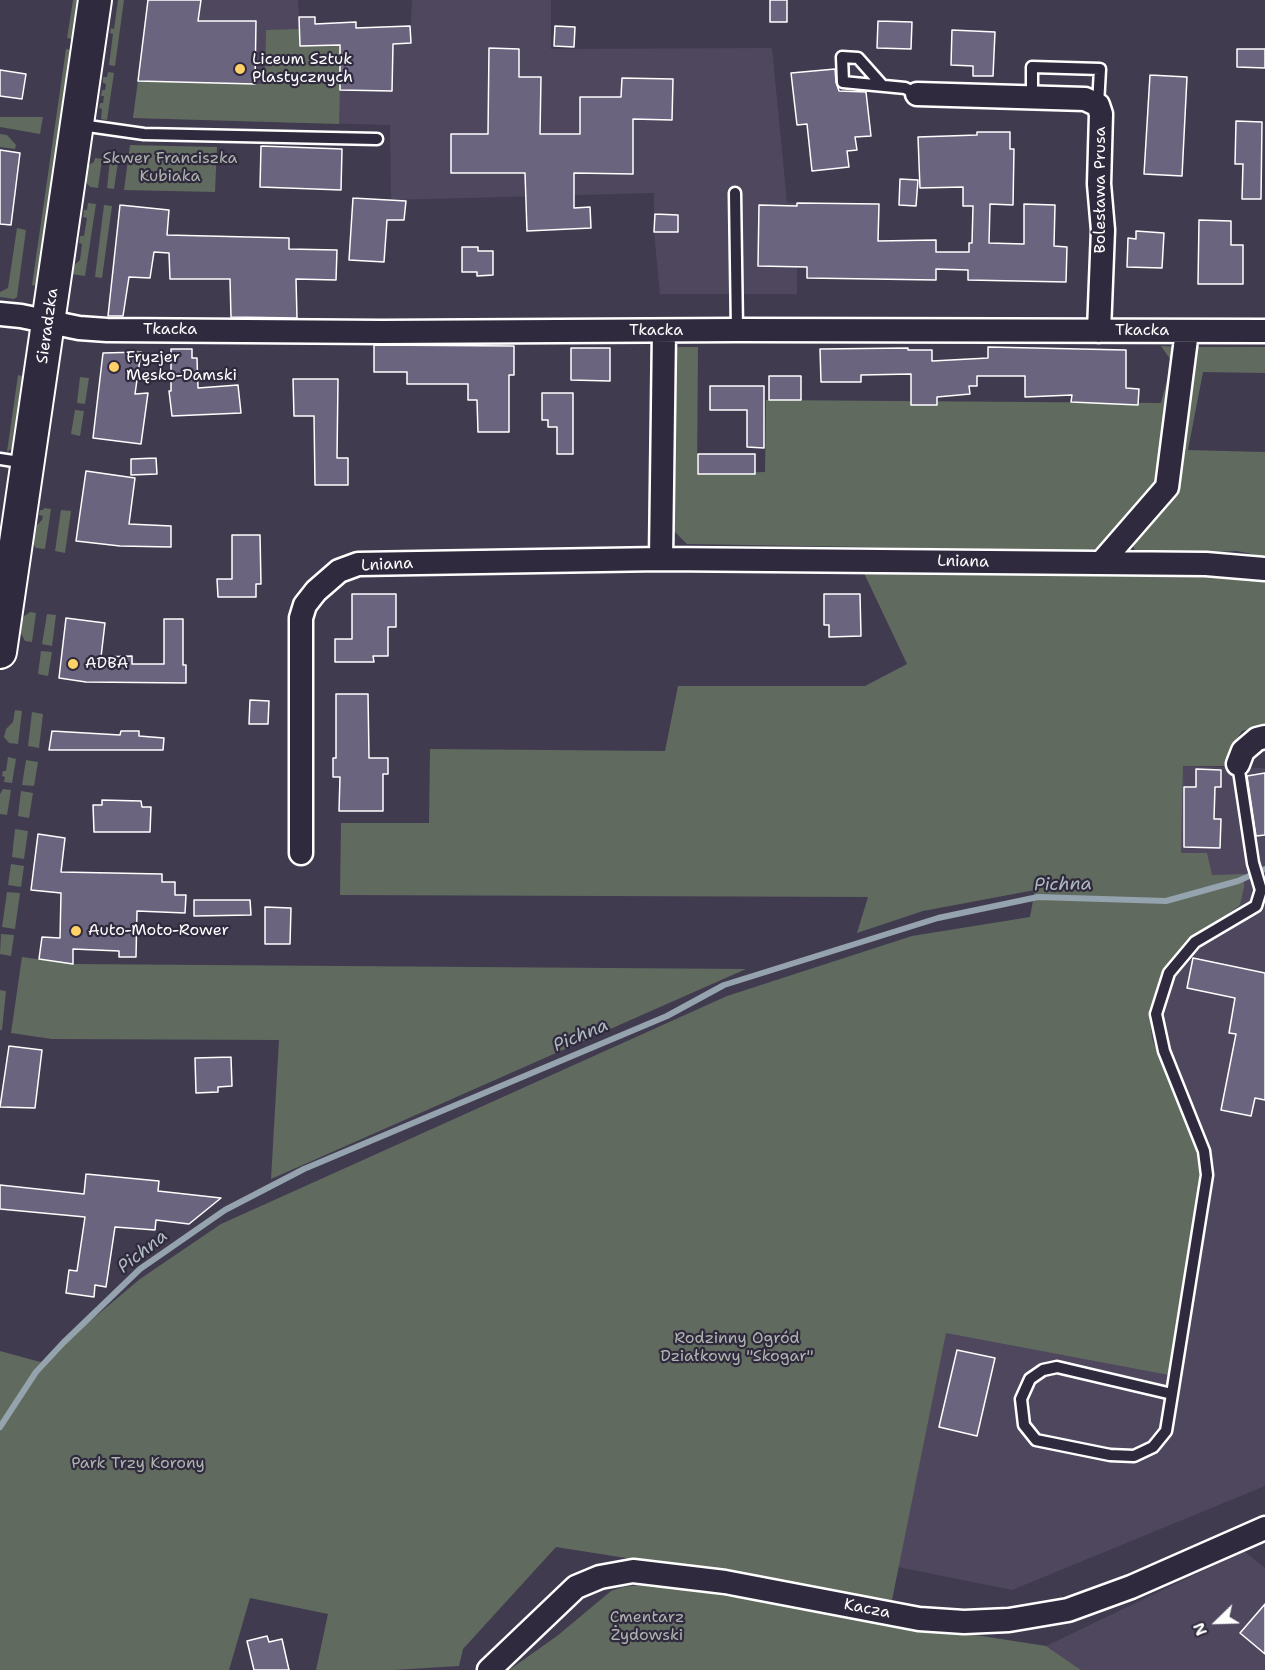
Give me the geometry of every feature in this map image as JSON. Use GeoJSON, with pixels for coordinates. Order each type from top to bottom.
{"type":"FeatureCollection","features":[{"type":"Feature","properties":{"kind":"street","name":"Sieradzka"},"geometry":{"type":"LineString","coordinates":[[0,652],[14,461],[49,322],[95,0]]}},
{"type":"Feature","properties":{"kind":"street","name":"Bolesława Prusa"},"geometry":{"type":"LineString","coordinates":[[930,89],[1085,99],[1098,105],[1101,114],[1099,184],[1103,230],[1099,331]]}},
{"type":"Feature","properties":{"kind":"street","name":"Tkacka"},"geometry":{"type":"LineString","coordinates":[[0,314],[79,328],[107,330],[1265,331]]}},
{"type":"Feature","properties":{"kind":"street"},"geometry":{"type":"LineString","coordinates":[[661,559],[664,331]]}},
{"type":"Feature","properties":{"kind":"street"},"geometry":{"type":"LineString","coordinates":[[1101,563],[1167,487],[1187,331]]}},
{"type":"Feature","properties":{"kind":"street","name":"Lniana"},"geometry":{"type":"LineString","coordinates":[[301,853],[301,618],[305,605],[331,577],[339,571],[358,564],[661,559],[1206,564],[1265,569]]}},
{"type":"Feature","properties":{"kind":"street"},"geometry":{"type":"LineString","coordinates":[[1238,764],[1243,752],[1257,739],[1265,737]]}},
{"type":"Feature","properties":{"kind":"street","name":"Kacza"},"geometry":{"type":"LineString","coordinates":[[489,1670],[576,1587],[600,1577],[633,1571],[725,1582],[919,1619],[964,1622],[1009,1620],[1068,1610],[1131,1587],[1265,1528]]}},
{"type":"Feature","properties":{"kind":"lane"},"geometry":{"type":"LineString","coordinates":[[1032,97],[1032,67],[1100,69],[1098,105]]}},
{"type":"Feature","properties":{"kind":"lane"},"geometry":{"type":"LineString","coordinates":[[882,85],[930,89]]}},
{"type":"Feature","properties":{"kind":"lane"},"geometry":{"type":"LineString","coordinates":[[78,125],[144,134],[377,139]]}},
{"type":"Feature","properties":{"kind":"lane"},"geometry":{"type":"LineString","coordinates":[[735,193],[737,330]]}},
{"type":"Feature","properties":{"kind":"lane"},"geometry":{"type":"LineString","coordinates":[[1172,1394],[1057,1366],[1042,1370],[1030,1379],[1021,1399],[1024,1425],[1036,1440],[1110,1455],[1134,1456],[1154,1447],[1166,1431],[1172,1394],[1206,1175],[1204,1151],[1164,1051],[1156,1014],[1169,973],[1195,942],[1256,906],[1263,891],[1253,863],[1238,764]]}},
{"type":"Feature","properties":{"kind":"shaded area"},"geometry":{"type":"Polygon","coordinates":[[[148,0],[298,0],[300,46],[410,43],[412,0],[551,0],[551,49],[772,48],[787,202],[797,203],[797,294],[660,294],[654,232],[654,193],[391,200],[390,125],[133,118],[148,0]]]}},
{"type":"Feature","properties":{"kind":"shaded area"},"geometry":{"type":"Polygon","coordinates":[[[1059,763],[1265,768],[1265,1486],[1012,1590],[898,1567],[1030,917],[1059,763]]]}},
{"type":"Feature","properties":{"kind":"shaded area"},"geometry":{"type":"Polygon","coordinates":[[[1244,1551],[1265,1568],[1265,1670],[1081,1670],[1046,1646],[1244,1551]]]}},
{"type":"Feature","properties":{"kind":"green space"},"geometry":{"type":"Polygon","coordinates":[[[73,0],[81,0],[76,36],[72,39],[67,38],[73,0]]]}},
{"type":"Feature","properties":{"kind":"green space"},"geometry":{"type":"Polygon","coordinates":[[[118,0],[124,0],[115,66],[109,65],[113,34],[110,33],[111,28],[114,29],[118,0]]]}},
{"type":"Feature","properties":{"kind":"green space"},"geometry":{"type":"Polygon","coordinates":[[[299,29],[300,46],[341,45],[339,124],[133,118],[138,81],[265,84],[266,30],[299,29]]]}},
{"type":"Feature","properties":{"kind":"green space"},"geometry":{"type":"Polygon","coordinates":[[[66,49],[72,50],[73,53],[38,286],[32,285],[66,49]]]}},
{"type":"Feature","properties":{"kind":"green space"},"geometry":{"type":"Polygon","coordinates":[[[108,72],[114,73],[107,120],[101,119],[102,109],[99,108],[100,103],[103,103],[104,96],[101,96],[106,84],[103,83],[103,77],[107,77],[108,72]]]}},
{"type":"Feature","properties":{"kind":"green space"},"geometry":{"type":"Polygon","coordinates":[[[0,117],[43,117],[40,134],[0,127],[0,117]]]}},
{"type":"Feature","properties":{"kind":"green space"},"geometry":{"type":"Polygon","coordinates":[[[0,134],[7,135],[16,145],[15,149],[0,147],[0,134]]]}},
{"type":"Feature","properties":{"kind":"green space","name":"Skwer Franciszka Kubiaka"},"geometry":{"type":"Polygon","coordinates":[[[130,145],[217,147],[215,192],[124,190],[130,145]]]}},
{"type":"Feature","properties":{"kind":"green space"},"geometry":{"type":"Polygon","coordinates":[[[95,158],[102,159],[98,188],[90,187],[84,180],[86,167],[94,162],[95,158]]]}},
{"type":"Feature","properties":{"kind":"green space"},"geometry":{"type":"Polygon","coordinates":[[[110,160],[118,162],[114,189],[107,188],[110,160]]]}},
{"type":"Feature","properties":{"kind":"green space"},"geometry":{"type":"Polygon","coordinates":[[[88,203],[96,204],[85,276],[70,274],[71,268],[80,260],[82,244],[79,243],[80,236],[84,236],[87,218],[83,217],[88,203]]]}},
{"type":"Feature","properties":{"kind":"green space"},"geometry":{"type":"Polygon","coordinates":[[[104,205],[112,206],[102,278],[95,277],[104,205]]]}},
{"type":"Feature","properties":{"kind":"green space"},"geometry":{"type":"Polygon","coordinates":[[[17,228],[26,230],[17,297],[14,299],[0,297],[0,292],[8,288],[17,228]]]}},
{"type":"Feature","properties":{"kind":"green space"},"geometry":{"type":"Polygon","coordinates":[[[1161,346],[1180,347],[1160,480],[1104,551],[687,544],[674,531],[676,347],[698,347],[697,474],[765,472],[766,400],[1161,403],[1172,362],[1161,346]]]}},
{"type":"Feature","properties":{"kind":"green space"},"geometry":{"type":"Polygon","coordinates":[[[1191,347],[1265,347],[1265,373],[1203,372],[1188,450],[1265,452],[1265,557],[1237,551],[1137,555],[1132,544],[1174,487],[1191,347]]]}},
{"type":"Feature","properties":{"kind":"green space"},"geometry":{"type":"Polygon","coordinates":[[[18,375],[25,377],[15,446],[7,452],[18,375]]]}},
{"type":"Feature","properties":{"kind":"green space"},"geometry":{"type":"Polygon","coordinates":[[[80,377],[89,378],[85,404],[77,403],[80,377]]]}},
{"type":"Feature","properties":{"kind":"green space"},"geometry":{"type":"Polygon","coordinates":[[[75,410],[84,411],[80,436],[71,434],[75,410]]]}},
{"type":"Feature","properties":{"kind":"green space"},"geometry":{"type":"Polygon","coordinates":[[[51,509],[45,549],[36,548],[33,543],[35,527],[43,516],[39,515],[40,510],[51,509]]]}},
{"type":"Feature","properties":{"kind":"green space"},"geometry":{"type":"Polygon","coordinates":[[[61,510],[71,511],[65,553],[55,551],[61,510]]]}},
{"type":"Feature","properties":{"kind":"green space"},"geometry":{"type":"Polygon","coordinates":[[[863,571],[1199,573],[1265,580],[1265,724],[1242,731],[1230,750],[1227,766],[1183,766],[1181,853],[1207,853],[1212,875],[1244,874],[1240,905],[1183,947],[1161,976],[1149,1010],[1152,1039],[1196,1147],[1200,1178],[1169,1375],[946,1333],[892,1600],[556,1547],[463,1649],[459,1666],[393,1670],[316,1670],[328,1614],[250,1598],[229,1670],[0,1670],[0,1351],[44,1363],[52,1353],[140,1279],[221,1224],[727,996],[912,936],[1030,917],[1035,890],[923,911],[857,933],[868,897],[340,895],[341,823],[429,823],[430,749],[665,751],[678,686],[865,686],[907,664],[863,571]]]}},
{"type":"Feature","properties":{"kind":"green space"},"geometry":{"type":"Polygon","coordinates":[[[30,612],[36,613],[32,642],[25,641],[20,631],[22,618],[30,612]]]}},
{"type":"Feature","properties":{"kind":"green space"},"geometry":{"type":"Polygon","coordinates":[[[47,614],[56,615],[52,646],[42,644],[47,614]]]}},
{"type":"Feature","properties":{"kind":"green space"},"geometry":{"type":"Polygon","coordinates":[[[41,651],[52,652],[48,676],[38,674],[41,651]]]}},
{"type":"Feature","properties":{"kind":"green space"},"geometry":{"type":"Polygon","coordinates":[[[15,710],[22,711],[18,744],[9,743],[4,737],[6,729],[13,722],[15,710]]]}},
{"type":"Feature","properties":{"kind":"green space"},"geometry":{"type":"Polygon","coordinates":[[[32,712],[43,714],[39,748],[28,746],[32,712]]]}},
{"type":"Feature","properties":{"kind":"green space"},"geometry":{"type":"Polygon","coordinates":[[[8,757],[16,759],[12,783],[4,782],[5,777],[2,776],[3,771],[6,771],[8,757]]]}},
{"type":"Feature","properties":{"kind":"green space"},"geometry":{"type":"Polygon","coordinates":[[[26,760],[38,762],[34,786],[22,785],[26,760]]]}},
{"type":"Feature","properties":{"kind":"green space"},"geometry":{"type":"Polygon","coordinates":[[[3,789],[11,790],[7,815],[0,814],[0,794],[3,789]]]}},
{"type":"Feature","properties":{"kind":"green space"},"geometry":{"type":"Polygon","coordinates":[[[21,791],[33,793],[29,818],[18,816],[21,791]]]}},
{"type":"Feature","properties":{"kind":"green space"},"geometry":{"type":"Polygon","coordinates":[[[15,829],[28,831],[24,859],[12,857],[15,829]]]}},
{"type":"Feature","properties":{"kind":"green space"},"geometry":{"type":"Polygon","coordinates":[[[11,864],[24,866],[21,887],[8,885],[11,864]]]}},
{"type":"Feature","properties":{"kind":"green space"},"geometry":{"type":"Polygon","coordinates":[[[7,892],[20,893],[15,929],[2,927],[7,892]]]}},
{"type":"Feature","properties":{"kind":"green space"},"geometry":{"type":"Polygon","coordinates":[[[1,934],[14,935],[11,956],[0,954],[1,934]]]}},
{"type":"Feature","properties":{"kind":"green space"},"geometry":{"type":"Polygon","coordinates":[[[22,957],[73,964],[746,969],[271,1179],[279,1040],[52,1039],[11,1033],[22,957]]]}},
{"type":"Feature","properties":{"kind":"green space"},"geometry":{"type":"Polygon","coordinates":[[[0,990],[6,991],[2,1030],[0,1030],[0,990]]]}},
{"type":"Feature","properties":{"kind":"green space","name":"Cmentarz Żydowski"},"geometry":{"type":"Polygon","coordinates":[[[648,1584],[1046,1646],[1081,1670],[509,1670],[557,1636],[611,1591],[648,1584]]]}},
{"type":"Feature","properties":{"kind":"building"},"geometry":{"type":"Polygon","coordinates":[[[148,0],[201,0],[198,21],[256,21],[255,84],[138,81],[148,0]]]}},
{"type":"Feature","properties":{"kind":"building"},"geometry":{"type":"Polygon","coordinates":[[[770,0],[787,0],[787,22],[770,22],[770,0]]]}},
{"type":"Feature","properties":{"kind":"building"},"geometry":{"type":"Polygon","coordinates":[[[299,17],[315,17],[315,24],[356,22],[356,28],[410,26],[411,43],[393,44],[392,91],[340,90],[340,45],[300,46],[299,17]]]}},
{"type":"Feature","properties":{"kind":"building"},"geometry":{"type":"Polygon","coordinates":[[[878,21],[912,22],[911,49],[877,48],[878,21]]]}},
{"type":"Feature","properties":{"kind":"building"},"geometry":{"type":"Polygon","coordinates":[[[555,26],[575,27],[574,47],[554,46],[555,26]]]}},
{"type":"Feature","properties":{"kind":"building"},"geometry":{"type":"Polygon","coordinates":[[[952,30],[995,32],[993,76],[973,76],[973,66],[951,65],[952,30]]]}},
{"type":"Feature","properties":{"kind":"building"},"geometry":{"type":"Polygon","coordinates":[[[489,48],[519,49],[519,77],[541,77],[540,134],[580,134],[580,97],[621,97],[622,78],[673,79],[672,120],[633,119],[633,174],[574,173],[574,208],[590,207],[591,228],[527,231],[525,173],[451,173],[451,134],[488,134],[489,48]]]}},
{"type":"Feature","properties":{"kind":"building"},"geometry":{"type":"Polygon","coordinates":[[[1237,49],[1265,49],[1265,68],[1237,67],[1237,49]]]}},
{"type":"Feature","properties":{"kind":"building"},"geometry":{"type":"Polygon","coordinates":[[[835,69],[839,91],[866,92],[871,136],[855,137],[857,150],[847,151],[849,167],[812,171],[807,124],[797,125],[791,73],[835,69]]]}},
{"type":"Feature","properties":{"kind":"building"},"geometry":{"type":"Polygon","coordinates":[[[0,70],[26,74],[22,99],[0,96],[0,70]]]}},
{"type":"Feature","properties":{"kind":"building"},"geometry":{"type":"Polygon","coordinates":[[[1150,75],[1187,77],[1182,176],[1144,174],[1150,75]]]}},
{"type":"Feature","properties":{"kind":"building"},"geometry":{"type":"Polygon","coordinates":[[[1236,121],[1262,122],[1261,199],[1242,199],[1243,164],[1235,164],[1236,121]]]}},
{"type":"Feature","properties":{"kind":"building"},"geometry":{"type":"Polygon","coordinates":[[[977,132],[1010,132],[1010,149],[1014,149],[1013,205],[990,204],[989,243],[1024,244],[1024,204],[1055,205],[1054,246],[1067,247],[1066,282],[968,280],[968,270],[936,269],[936,280],[807,278],[807,267],[758,266],[759,205],[879,204],[878,241],[936,240],[936,252],[969,252],[969,243],[972,243],[973,206],[963,206],[963,187],[920,188],[918,137],[977,135],[977,132]]]}},
{"type":"Feature","properties":{"kind":"building"},"geometry":{"type":"Polygon","coordinates":[[[261,146],[342,149],[341,190],[260,187],[261,146]]]}},
{"type":"Feature","properties":{"kind":"building"},"geometry":{"type":"Polygon","coordinates":[[[0,150],[20,153],[11,225],[0,224],[0,150]]]}},
{"type":"Feature","properties":{"kind":"building"},"geometry":{"type":"Polygon","coordinates":[[[900,179],[918,180],[916,206],[899,205],[900,179]]]}},
{"type":"Feature","properties":{"kind":"building"},"geometry":{"type":"Polygon","coordinates":[[[353,198],[406,201],[404,220],[387,220],[384,262],[349,260],[353,198]]]}},
{"type":"Feature","properties":{"kind":"building"},"geometry":{"type":"Polygon","coordinates":[[[120,205],[169,210],[167,235],[289,238],[289,249],[337,250],[336,280],[296,279],[297,318],[231,317],[230,279],[170,279],[169,253],[154,252],[150,278],[129,277],[123,316],[108,316],[120,205]]]}},
{"type":"Feature","properties":{"kind":"building"},"geometry":{"type":"Polygon","coordinates":[[[655,214],[678,215],[678,232],[654,232],[655,214]]]}},
{"type":"Feature","properties":{"kind":"building"},"geometry":{"type":"Polygon","coordinates":[[[1199,220],[1231,221],[1231,245],[1243,245],[1243,284],[1198,284],[1199,220]]]}},
{"type":"Feature","properties":{"kind":"building"},"geometry":{"type":"Polygon","coordinates":[[[1136,231],[1164,233],[1162,268],[1127,267],[1128,238],[1136,239],[1136,231]]]}},
{"type":"Feature","properties":{"kind":"building"},"geometry":{"type":"Polygon","coordinates":[[[462,247],[478,247],[478,251],[493,251],[493,275],[477,276],[477,272],[462,272],[462,247]]]}},
{"type":"Feature","properties":{"kind":"building"},"geometry":{"type":"Polygon","coordinates":[[[374,345],[514,346],[514,375],[509,375],[509,432],[478,432],[477,400],[468,400],[468,384],[407,384],[407,372],[374,372],[374,345]]]}},
{"type":"Feature","properties":{"kind":"building"},"geometry":{"type":"Polygon","coordinates":[[[988,347],[1126,350],[1126,388],[1139,389],[1138,405],[1071,402],[1072,395],[1025,397],[1025,376],[977,376],[977,386],[969,386],[970,394],[937,397],[937,405],[911,405],[911,374],[861,375],[861,382],[821,382],[820,349],[932,350],[932,361],[988,358],[988,347]]]}},
{"type":"Feature","properties":{"kind":"building"},"geometry":{"type":"Polygon","coordinates":[[[571,348],[610,348],[610,381],[571,380],[571,348]]]}},
{"type":"Feature","properties":{"kind":"building"},"geometry":{"type":"Polygon","coordinates":[[[171,349],[192,349],[192,358],[197,358],[198,388],[238,385],[241,413],[172,416],[169,391],[171,391],[171,349]]]}},
{"type":"Feature","properties":{"kind":"building"},"geometry":{"type":"Polygon","coordinates":[[[141,352],[135,394],[148,393],[141,444],[93,438],[103,353],[141,352]]]}},
{"type":"Feature","properties":{"kind":"building"},"geometry":{"type":"Polygon","coordinates":[[[769,376],[801,376],[801,400],[769,400],[769,376]]]}},
{"type":"Feature","properties":{"kind":"building"},"geometry":{"type":"Polygon","coordinates":[[[293,379],[338,379],[337,458],[348,458],[348,485],[315,485],[314,416],[294,416],[293,379]]]}},
{"type":"Feature","properties":{"kind":"building"},"geometry":{"type":"Polygon","coordinates":[[[710,386],[764,386],[764,448],[747,447],[747,410],[710,410],[710,386]]]}},
{"type":"Feature","properties":{"kind":"building"},"geometry":{"type":"Polygon","coordinates":[[[542,393],[573,393],[573,454],[557,454],[557,427],[548,427],[548,420],[542,420],[542,393]]]}},
{"type":"Feature","properties":{"kind":"building"},"geometry":{"type":"Polygon","coordinates":[[[698,454],[755,454],[755,474],[698,474],[698,454]]]}},
{"type":"Feature","properties":{"kind":"building"},"geometry":{"type":"Polygon","coordinates":[[[156,458],[157,474],[131,475],[131,459],[156,458]]]}},
{"type":"Feature","properties":{"kind":"building"},"geometry":{"type":"Polygon","coordinates":[[[86,471],[135,478],[129,524],[171,526],[171,547],[120,546],[76,541],[86,471]]]}},
{"type":"Feature","properties":{"kind":"building"},"geometry":{"type":"Polygon","coordinates":[[[232,535],[260,535],[261,584],[256,584],[256,597],[218,597],[217,579],[232,579],[232,535]]]}},
{"type":"Feature","properties":{"kind":"building"},"geometry":{"type":"Polygon","coordinates":[[[352,594],[396,594],[396,627],[388,627],[388,656],[373,656],[374,662],[335,662],[335,639],[352,639],[352,594]]]}},
{"type":"Feature","properties":{"kind":"building"},"geometry":{"type":"Polygon","coordinates":[[[824,594],[860,594],[861,636],[829,637],[829,625],[824,625],[824,594]]]}},
{"type":"Feature","properties":{"kind":"building"},"geometry":{"type":"Polygon","coordinates":[[[66,618],[105,623],[101,657],[132,656],[132,664],[164,664],[164,619],[183,619],[183,665],[186,665],[186,683],[86,682],[59,678],[66,618]]]}},
{"type":"Feature","properties":{"kind":"building"},"geometry":{"type":"Polygon","coordinates":[[[336,694],[368,694],[369,758],[388,758],[388,774],[383,774],[383,811],[339,811],[340,777],[333,777],[333,758],[336,758],[336,694]]]}},
{"type":"Feature","properties":{"kind":"building"},"geometry":{"type":"Polygon","coordinates":[[[250,700],[269,701],[268,724],[249,724],[250,700]]]}},
{"type":"Feature","properties":{"kind":"building"},"geometry":{"type":"Polygon","coordinates":[[[52,731],[120,735],[121,731],[139,731],[139,736],[164,738],[163,750],[49,750],[52,731]]]}},
{"type":"Feature","properties":{"kind":"building"},"geometry":{"type":"Polygon","coordinates":[[[1196,769],[1221,770],[1221,787],[1215,787],[1214,819],[1221,819],[1220,848],[1184,847],[1184,787],[1196,787],[1196,769]]]}},
{"type":"Feature","properties":{"kind":"building"},"geometry":{"type":"Polygon","coordinates":[[[1265,773],[1265,835],[1256,836],[1247,776],[1265,773]]]}},
{"type":"Feature","properties":{"kind":"building"},"geometry":{"type":"Polygon","coordinates":[[[102,800],[141,801],[142,807],[151,807],[150,832],[94,832],[93,805],[102,805],[102,800]]]}},
{"type":"Feature","properties":{"kind":"building"},"geometry":{"type":"Polygon","coordinates":[[[38,834],[65,838],[61,872],[162,874],[162,882],[175,882],[175,895],[186,895],[185,913],[137,911],[136,957],[119,957],[119,951],[73,949],[73,964],[39,959],[42,937],[60,938],[61,893],[31,890],[38,834]]]}},
{"type":"Feature","properties":{"kind":"building"},"geometry":{"type":"Polygon","coordinates":[[[194,900],[250,900],[251,915],[194,916],[194,900]]]}},
{"type":"Feature","properties":{"kind":"building"},"geometry":{"type":"Polygon","coordinates":[[[265,907],[291,908],[290,944],[265,944],[265,907]]]}},
{"type":"Feature","properties":{"kind":"building"},"geometry":{"type":"Polygon","coordinates":[[[1193,958],[1265,973],[1265,1100],[1255,1098],[1251,1116],[1221,1110],[1236,1034],[1229,1033],[1235,998],[1187,988],[1193,958]]]}},
{"type":"Feature","properties":{"kind":"building"},"geometry":{"type":"Polygon","coordinates":[[[9,1046],[42,1050],[35,1108],[0,1107],[9,1046]]]}},
{"type":"Feature","properties":{"kind":"building"},"geometry":{"type":"Polygon","coordinates":[[[231,1057],[232,1086],[218,1087],[218,1092],[196,1093],[195,1058],[231,1057]]]}},
{"type":"Feature","properties":{"kind":"building"},"geometry":{"type":"Polygon","coordinates":[[[86,1174],[159,1181],[158,1191],[221,1198],[189,1224],[156,1220],[155,1230],[115,1227],[106,1287],[95,1285],[94,1297],[66,1293],[69,1270],[77,1271],[85,1217],[0,1209],[0,1185],[84,1194],[86,1174]]]}},
{"type":"Feature","properties":{"kind":"building"},"geometry":{"type":"Polygon","coordinates":[[[957,1350],[995,1358],[977,1436],[939,1427],[957,1350]]]}},
{"type":"Feature","properties":{"kind":"building"},"geometry":{"type":"Polygon","coordinates":[[[1265,1604],[1265,1654],[1240,1633],[1265,1604]]]}},
{"type":"Feature","properties":{"kind":"building"},"geometry":{"type":"Polygon","coordinates":[[[267,1636],[269,1642],[282,1639],[289,1670],[254,1670],[247,1641],[267,1636]]]}},
{"type":"Feature","properties":{"kind":"waterway","name":"Pichna"},"geometry":{"type":"LineString","coordinates":[[0,1427],[36,1372],[140,1269],[225,1210],[304,1169],[667,1016],[724,985],[938,918],[1038,897],[1166,901],[1238,881],[1265,869]]}},
{"type":"Feature","properties":{"kind":"place","name":"Liceum Sztuk Plastycznych"},"geometry":{"type":"Point","coordinates":[240,69]}},
{"type":"Feature","properties":{"kind":"place","name":"Fryzjer Męsko-Damski"},"geometry":{"type":"Point","coordinates":[114,367]}},
{"type":"Feature","properties":{"kind":"place","name":"ADBA"},"geometry":{"type":"Point","coordinates":[73,664]}},
{"type":"Feature","properties":{"kind":"place","name":"Auto-Moto-Rower"},"geometry":{"type":"Point","coordinates":[76,931]}},
{"type":"Feature","properties":{"kind":"park label","name":"Rodzinny Ogród Działkowy \"Skogar\""},"geometry":{"type":"Point","coordinates":[737,1348]}},
{"type":"Feature","properties":{"kind":"park label","name":"Park Trzy Korony"},"geometry":{"type":"Point","coordinates":[138,1464]}}]}
